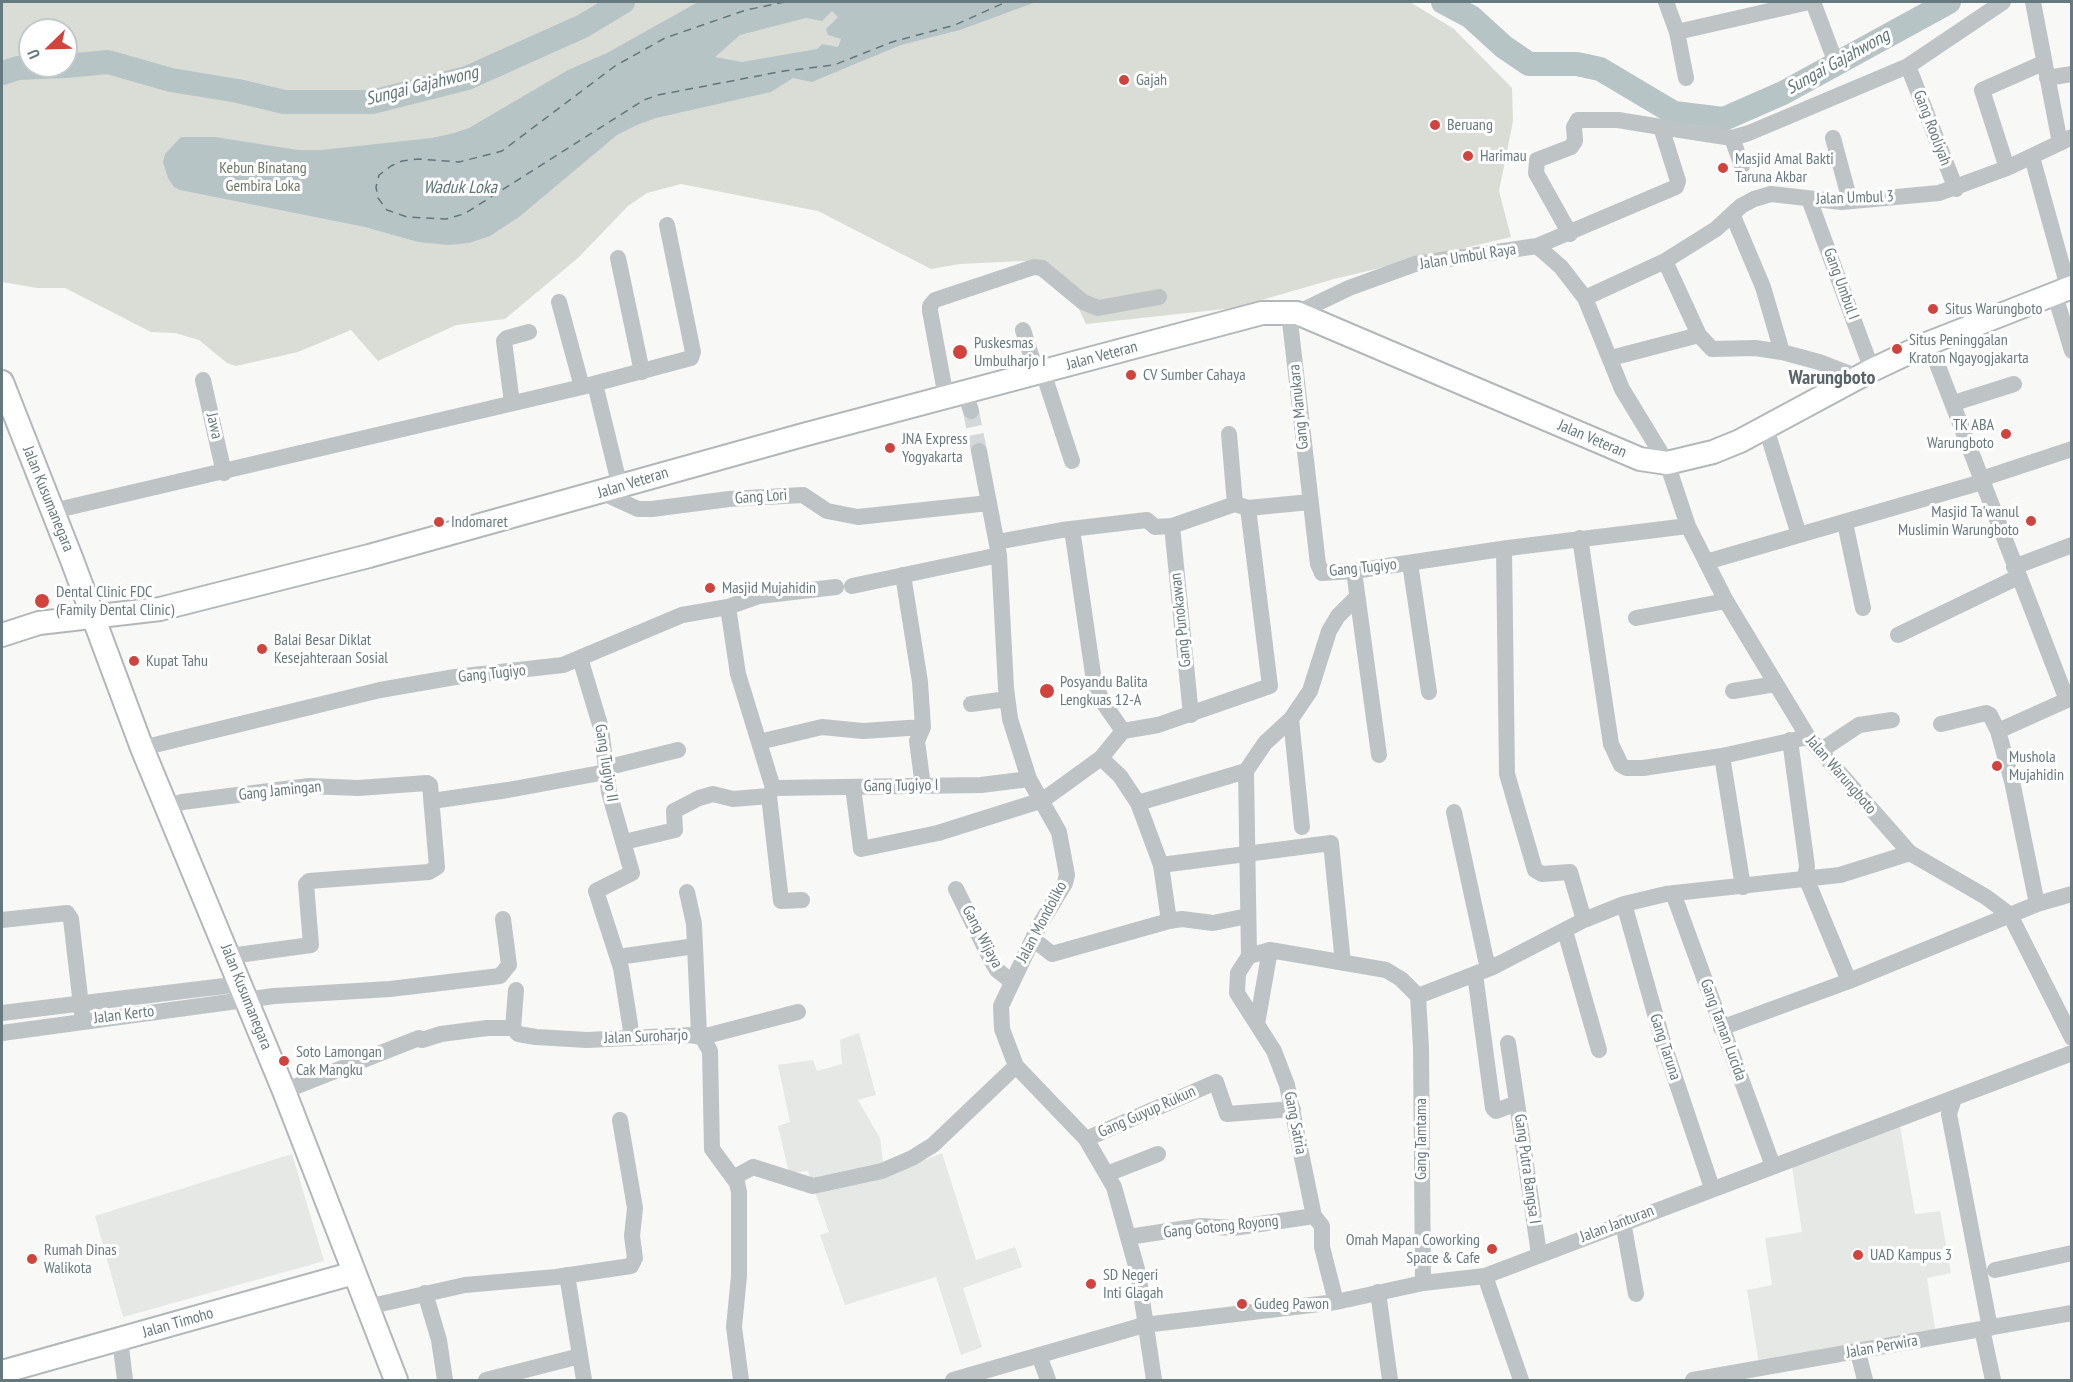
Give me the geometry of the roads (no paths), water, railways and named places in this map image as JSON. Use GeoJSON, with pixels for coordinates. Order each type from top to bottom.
{"type":"FeatureCollection","features":[{"type":"Feature","properties":{"kind":"main road","name":"Jalan Veteran"},"geometry":{"type":"LineString","coordinates":[[2,635],[39,623],[160,609],[961,400],[1040,373],[1262,313],[1293,313],[1640,459],[1667,463],[1713,452],[1766,428],[1865,373],[1929,343],[2064,289]]}},
{"type":"Feature","properties":{"kind":"main road","name":"Jalan Kusumanegara"},"geometry":{"type":"LineString","coordinates":[[2,382],[142,748],[230,956],[396,1380]]}},
{"type":"Feature","properties":{"kind":"main road","name":"Jalan Kusumanegara"},"geometry":{"type":"LineString","coordinates":[[2,402],[66,562],[92,616]]}},
{"type":"Feature","properties":{"kind":"main road","name":"Jalan Timoho"},"geometry":{"type":"LineString","coordinates":[[2,1372],[354,1273]]}},
{"type":"Feature","properties":{"kind":"street"},"geometry":{"type":"LineString","coordinates":[[1666,2],[1677,32],[1686,78]]}},
{"type":"Feature","properties":{"kind":"street"},"geometry":{"type":"LineString","coordinates":[[1677,32],[1811,2],[1834,58]]}},
{"type":"Feature","properties":{"kind":"street"},"geometry":{"type":"LineString","coordinates":[[1570,234],[1536,173],[1537,160],[1571,147],[1575,141],[1574,127],[1578,120],[1618,120],[1732,138],[1908,66],[2003,2]]}},
{"type":"Feature","properties":{"kind":"street"},"geometry":{"type":"LineString","coordinates":[[2033,2],[2045,70],[2066,140]]}},
{"type":"Feature","properties":{"kind":"street","name":"Gang Rooliyah"},"geometry":{"type":"LineString","coordinates":[[1908,66],[1956,189]]}},
{"type":"Feature","properties":{"kind":"street"},"geometry":{"type":"LineString","coordinates":[[2007,168],[1982,90],[2045,70],[2072,74]]}},
{"type":"Feature","properties":{"kind":"street"},"geometry":{"type":"LineString","coordinates":[[1537,246],[1570,234],[1676,187],[1678,182],[1661,127]]}},
{"type":"Feature","properties":{"kind":"street"},"geometry":{"type":"LineString","coordinates":[[1732,138],[1742,166]]}},
{"type":"Feature","properties":{"kind":"street"},"geometry":{"type":"LineString","coordinates":[[1833,138],[1850,201]]}},
{"type":"Feature","properties":{"kind":"street","name":"Jalan Umbul 3"},"geometry":{"type":"LineString","coordinates":[[1585,298],[1665,261],[1733,216],[1741,206],[1771,194],[1850,201],[1939,193],[1956,189],[2007,168],[2066,140]]}},
{"type":"Feature","properties":{"kind":"street"},"geometry":{"type":"LineString","coordinates":[[2032,157],[2064,289],[2072,351]]}},
{"type":"Feature","properties":{"kind":"street","name":"Gang Umbul I"},"geometry":{"type":"LineString","coordinates":[[1809,199],[1865,373]]}},
{"type":"Feature","properties":{"kind":"street"},"geometry":{"type":"LineString","coordinates":[[1733,216],[1763,287],[1782,352]]}},
{"type":"Feature","properties":{"kind":"street"},"geometry":{"type":"LineString","coordinates":[[53,511],[589,386],[693,355],[667,225]]}},
{"type":"Feature","properties":{"kind":"street","name":"Jalan Umbul Raya"},"geometry":{"type":"LineString","coordinates":[[1293,313],[1349,288],[1415,264],[1537,246],[1561,267],[1585,298],[1623,389],[1667,463]]}},
{"type":"Feature","properties":{"kind":"street"},"geometry":{"type":"LineString","coordinates":[[618,258],[642,372]]}},
{"type":"Feature","properties":{"kind":"street"},"geometry":{"type":"LineString","coordinates":[[1665,261],[1699,335],[1712,349],[1755,348],[1782,352],[1865,373]]}},
{"type":"Feature","properties":{"kind":"street"},"geometry":{"type":"LineString","coordinates":[[961,400],[930,311],[935,300],[1034,267],[1042,268],[1083,302],[1098,308],[1159,297]]}},
{"type":"Feature","properties":{"kind":"street"},"geometry":{"type":"LineString","coordinates":[[559,302],[589,386],[612,490]]}},
{"type":"Feature","properties":{"kind":"street","name":"Gang Manukara"},"geometry":{"type":"LineString","coordinates":[[1293,313],[1310,502]]}},
{"type":"Feature","properties":{"kind":"street"},"geometry":{"type":"LineString","coordinates":[[1023,330],[1072,461]]}},
{"type":"Feature","properties":{"kind":"street"},"geometry":{"type":"LineString","coordinates":[[512,403],[504,341],[507,338],[530,332]]}},
{"type":"Feature","properties":{"kind":"street"},"geometry":{"type":"LineString","coordinates":[[1611,358],[1699,335]]}},
{"type":"Feature","properties":{"kind":"street"},"geometry":{"type":"LineString","coordinates":[[1929,343],[2069,705],[1998,731]]}},
{"type":"Feature","properties":{"kind":"street","name":"Jawa"},"geometry":{"type":"LineString","coordinates":[[203,380],[224,472]]}},
{"type":"Feature","properties":{"kind":"street"},"geometry":{"type":"LineString","coordinates":[[1954,403],[2014,384]]}},
{"type":"Feature","properties":{"kind":"street"},"geometry":{"type":"LineString","coordinates":[[1766,428],[1798,535]]}},
{"type":"Feature","properties":{"kind":"street"},"geometry":{"type":"LineString","coordinates":[[853,787],[861,849],[938,833],[1043,800],[1101,758],[1123,731],[1158,725],[1191,715],[1271,684],[1229,434]]}},
{"type":"Feature","properties":{"kind":"street"},"geometry":{"type":"LineString","coordinates":[[1706,562],[1845,523],[1981,480],[2072,448]]}},
{"type":"Feature","properties":{"kind":"street","name":"Jalan Mondoliko"},"geometry":{"type":"LineString","coordinates":[[979,451],[998,549],[1007,699],[1015,738],[1029,779],[1043,800],[1059,832],[1067,875],[1065,883],[1011,981],[1000,1006],[999,1016],[1006,1044],[1016,1066],[1086,1139],[1114,1188],[1138,1273],[1154,1380]]}},
{"type":"Feature","properties":{"kind":"street","name":"Jalan Warungboto"},"geometry":{"type":"LineString","coordinates":[[1667,463],[1688,526],[1726,601],[1808,737],[1910,853],[1986,897],[2010,915],[2072,1038]]}},
{"type":"Feature","properties":{"kind":"street","name":"Gang Lori"},"geometry":{"type":"LineString","coordinates":[[612,490],[638,509],[729,499],[803,495],[827,511],[858,517],[990,504]]}},
{"type":"Feature","properties":{"kind":"street","name":"Gang Tugiyo"},"geometry":{"type":"LineString","coordinates":[[142,748],[380,690],[456,677],[547,668],[580,658],[682,615],[728,607],[759,596],[844,586],[903,575],[1072,530],[1147,520],[1155,527],[1172,525],[1242,506],[1310,502],[1318,564],[1322,573],[1354,571],[1580,538],[1688,526]]}},
{"type":"Feature","properties":{"kind":"street"},"geometry":{"type":"LineString","coordinates":[[1845,523],[1863,608]]}},
{"type":"Feature","properties":{"kind":"street","name":"Gang Punokawan"},"geometry":{"type":"LineString","coordinates":[[1172,525],[1191,715]]}},
{"type":"Feature","properties":{"kind":"street"},"geometry":{"type":"LineString","coordinates":[[1072,530],[1094,681],[1101,700],[1123,731]]}},
{"type":"Feature","properties":{"kind":"street"},"geometry":{"type":"LineString","coordinates":[[1580,538],[1611,744],[1621,765],[1626,768],[1643,768],[1722,756],[1808,737]]}},
{"type":"Feature","properties":{"kind":"street"},"geometry":{"type":"LineString","coordinates":[[1898,635],[2072,545]]}},
{"type":"Feature","properties":{"kind":"street"},"geometry":{"type":"LineString","coordinates":[[1504,549],[1507,774],[1535,870],[1542,874],[1570,872],[1584,920]]}},
{"type":"Feature","properties":{"kind":"street"},"geometry":{"type":"LineString","coordinates":[[1410,563],[1430,692]]}},
{"type":"Feature","properties":{"kind":"street"},"geometry":{"type":"LineString","coordinates":[[1354,571],[1378,755]]}},
{"type":"Feature","properties":{"kind":"street"},"geometry":{"type":"LineString","coordinates":[[903,575],[912,624],[923,727],[917,741],[923,786]]}},
{"type":"Feature","properties":{"kind":"street"},"geometry":{"type":"LineString","coordinates":[[1357,597],[1338,616],[1329,631],[1310,691],[1291,719],[1265,743],[1246,771],[1249,956],[1270,951],[1386,970],[1401,979],[1418,996],[1492,967],[1584,920],[1624,904],[1673,893],[1840,875],[1910,853]]}},
{"type":"Feature","properties":{"kind":"street"},"geometry":{"type":"LineString","coordinates":[[1636,618],[1726,601]]}},
{"type":"Feature","properties":{"kind":"street"},"geometry":{"type":"LineString","coordinates":[[728,607],[738,674],[759,742],[771,792],[781,901],[802,900]]}},
{"type":"Feature","properties":{"kind":"street","name":"Gang Tugiyo II"},"geometry":{"type":"LineString","coordinates":[[580,658],[601,728],[613,809],[624,842],[631,875],[596,891],[618,957]]}},
{"type":"Feature","properties":{"kind":"street"},"geometry":{"type":"LineString","coordinates":[[1733,691],[1776,684]]}},
{"type":"Feature","properties":{"kind":"street"},"geometry":{"type":"LineString","coordinates":[[971,704],[1007,699]]}},
{"type":"Feature","properties":{"kind":"street"},"geometry":{"type":"LineString","coordinates":[[1941,724],[1986,713],[1990,715],[1998,731],[2012,781],[2037,904]]}},
{"type":"Feature","properties":{"kind":"street"},"geometry":{"type":"LineString","coordinates":[[1291,719],[1302,827]]}},
{"type":"Feature","properties":{"kind":"street"},"geometry":{"type":"LineString","coordinates":[[1820,751],[1855,727],[1892,720]]}},
{"type":"Feature","properties":{"kind":"street"},"geometry":{"type":"LineString","coordinates":[[759,742],[822,727],[863,731],[923,727]]}},
{"type":"Feature","properties":{"kind":"street"},"geometry":{"type":"LineString","coordinates":[[1790,740],[1807,866],[1806,878],[1849,981]]}},
{"type":"Feature","properties":{"kind":"street"},"geometry":{"type":"LineString","coordinates":[[230,956],[311,945],[306,884],[309,881],[434,870],[437,867],[437,861],[432,801],[508,790],[606,770],[678,750]]}},
{"type":"Feature","properties":{"kind":"street"},"geometry":{"type":"LineString","coordinates":[[1722,756],[1743,887]]}},
{"type":"Feature","properties":{"kind":"street"},"geometry":{"type":"LineString","coordinates":[[1101,758],[1120,776],[1138,803],[1161,865],[1169,921]]}},
{"type":"Feature","properties":{"kind":"street"},"geometry":{"type":"LineString","coordinates":[[1138,803],[1246,771]]}},
{"type":"Feature","properties":{"kind":"street","name":"Gang Tugiyo I"},"geometry":{"type":"LineString","coordinates":[[624,842],[675,830],[674,811],[699,798],[713,794],[733,799],[771,792],[853,787],[981,785],[1029,779]]}},
{"type":"Feature","properties":{"kind":"street","name":"Gang Jamingan"},"geometry":{"type":"LineString","coordinates":[[167,808],[182,802],[309,786],[358,788],[429,783],[432,801]]}},
{"type":"Feature","properties":{"kind":"street"},"geometry":{"type":"LineString","coordinates":[[1454,812],[1486,960],[1492,967]]}},
{"type":"Feature","properties":{"kind":"street"},"geometry":{"type":"LineString","coordinates":[[1161,865],[1331,843],[1343,963]]}},
{"type":"Feature","properties":{"kind":"street","name":"Gang Wijaya"},"geometry":{"type":"LineString","coordinates":[[956,889],[991,960],[1003,976],[1011,981]]}},
{"type":"Feature","properties":{"kind":"street"},"geometry":{"type":"LineString","coordinates":[[687,892],[695,946],[701,1036],[798,1012]]}},
{"type":"Feature","properties":{"kind":"street","name":"Gang Taman Lucida"},"geometry":{"type":"LineString","coordinates":[[1673,893],[1773,1166]]}},
{"type":"Feature","properties":{"kind":"street"},"geometry":{"type":"LineString","coordinates":[[1721,1028],[1849,981],[2037,904],[2072,894]]}},
{"type":"Feature","properties":{"kind":"street","name":"Gang Taruna"},"geometry":{"type":"LineString","coordinates":[[1624,904],[1663,1042],[1712,1188]]}},
{"type":"Feature","properties":{"kind":"street"},"geometry":{"type":"LineString","coordinates":[[2,920],[67,913],[71,919],[83,1020]]}},
{"type":"Feature","properties":{"kind":"street"},"geometry":{"type":"LineString","coordinates":[[1033,939],[1052,954],[1169,921],[1182,919],[1209,923],[1248,916]]}},
{"type":"Feature","properties":{"kind":"street"},"geometry":{"type":"LineString","coordinates":[[244,992],[390,988],[500,976],[509,965],[503,920]]}},
{"type":"Feature","properties":{"kind":"street"},"geometry":{"type":"LineString","coordinates":[[1565,931],[1599,1050]]}},
{"type":"Feature","properties":{"kind":"street"},"geometry":{"type":"LineString","coordinates":[[632,1037],[618,957],[695,946]]}},
{"type":"Feature","properties":{"kind":"street"},"geometry":{"type":"LineString","coordinates":[[1257,1024],[1270,951]]}},
{"type":"Feature","properties":{"kind":"street","name":"Gang Satria"},"geometry":{"type":"LineString","coordinates":[[1249,956],[1238,973],[1236,984],[1242,1001],[1277,1058],[1293,1109],[1314,1216],[1322,1226],[1322,1247],[1336,1302]]}},
{"type":"Feature","properties":{"kind":"street","name":"Gang Putra Bangsa I"},"geometry":{"type":"LineString","coordinates":[[1475,974],[1493,1108],[1496,1111],[1517,1103],[1539,1254]]}},
{"type":"Feature","properties":{"kind":"street"},"geometry":{"type":"LineString","coordinates":[[513,1028],[516,990]]}},
{"type":"Feature","properties":{"kind":"street","name":"Jalan Kerto"},"geometry":{"type":"LineString","coordinates":[[2,1013],[81,1002],[244,992]]}},
{"type":"Feature","properties":{"kind":"street","name":"Jalan Kerto"},"geometry":{"type":"LineString","coordinates":[[2,1033],[244,992]]}},
{"type":"Feature","properties":{"kind":"street","name":"Gang Tamtama"},"geometry":{"type":"LineString","coordinates":[[1418,996],[1423,1283]]}},
{"type":"Feature","properties":{"kind":"street","name":"Jalan Suroharjo"},"geometry":{"type":"LineString","coordinates":[[284,1091],[418,1038],[422,1040],[441,1034],[487,1028],[513,1028],[518,1034],[536,1037],[586,1040],[701,1036],[710,1051],[712,1149],[737,1184],[739,1276],[734,1327],[741,1380]]}},
{"type":"Feature","properties":{"kind":"street"},"geometry":{"type":"LineString","coordinates":[[1508,1043],[1517,1103]]}},
{"type":"Feature","properties":{"kind":"street","name":"Jalan Janturan"},"geometry":{"type":"LineString","coordinates":[[958,1380],[1144,1325],[1336,1302],[1423,1283],[1485,1276],[2072,1053]]}},
{"type":"Feature","properties":{"kind":"street"},"geometry":{"type":"LineString","coordinates":[[733,1178],[753,1167],[813,1186],[882,1171],[912,1158],[933,1145],[1016,1066]]}},
{"type":"Feature","properties":{"kind":"street","name":"Gang Guyup Rukun"},"geometry":{"type":"LineString","coordinates":[[1086,1139],[1214,1083],[1217,1083],[1227,1114],[1293,1109]]}},
{"type":"Feature","properties":{"kind":"street"},"geometry":{"type":"LineString","coordinates":[[1954,1098],[1949,1114],[1993,1380]]}},
{"type":"Feature","properties":{"kind":"street"},"geometry":{"type":"LineString","coordinates":[[367,1307],[465,1285],[631,1266],[634,1263],[632,1236],[635,1208],[620,1120]]}},
{"type":"Feature","properties":{"kind":"street"},"geometry":{"type":"LineString","coordinates":[[1107,1174],[1158,1155]]}},
{"type":"Feature","properties":{"kind":"street","name":"Gang Gotong Royong"},"geometry":{"type":"LineString","coordinates":[[1128,1237],[1201,1226],[1233,1228],[1314,1216]]}},
{"type":"Feature","properties":{"kind":"street"},"geometry":{"type":"LineString","coordinates":[[1623,1222],[1636,1294]]}},
{"type":"Feature","properties":{"kind":"street"},"geometry":{"type":"LineString","coordinates":[[1995,1270],[2072,1253]]}},
{"type":"Feature","properties":{"kind":"street"},"geometry":{"type":"LineString","coordinates":[[567,1275],[584,1380]]}},
{"type":"Feature","properties":{"kind":"street"},"geometry":{"type":"LineString","coordinates":[[1485,1276],[1521,1380]]}},
{"type":"Feature","properties":{"kind":"street"},"geometry":{"type":"LineString","coordinates":[[1378,1292],[1390,1380]]}},
{"type":"Feature","properties":{"kind":"street"},"geometry":{"type":"LineString","coordinates":[[425,1293],[440,1347],[445,1380]]}},
{"type":"Feature","properties":{"kind":"street","name":"Jalan Perwira"},"geometry":{"type":"LineString","coordinates":[[1693,1380],[1756,1375],[1858,1352],[2072,1313]]}},
{"type":"Feature","properties":{"kind":"street"},"geometry":{"type":"LineString","coordinates":[[120,1339],[125,1380]]}},
{"type":"Feature","properties":{"kind":"street"},"geometry":{"type":"LineString","coordinates":[[1858,1352],[1865,1380]]}},
{"type":"Feature","properties":{"kind":"street"},"geometry":{"type":"LineString","coordinates":[[1039,1355],[1048,1380]]}},
{"type":"Feature","properties":{"kind":"street"},"geometry":{"type":"LineString","coordinates":[[486,1380],[580,1356]]}},
{"type":"Feature","properties":{"kind":"water","name":"Waduk Loka"},"geometry":{"type":"Polygon","coordinates":[[[698,2],[1036,2],[960,30],[901,45],[812,82],[793,78],[771,92],[656,118],[637,125],[617,135],[519,217],[490,236],[469,243],[449,245],[418,242],[365,227],[180,190],[174,187],[168,178],[163,162],[165,154],[181,137],[215,137],[298,150],[321,150],[432,138],[454,133],[469,128],[568,70],[607,53],[698,2]],[[832,11],[822,21],[806,18],[740,35],[715,57],[742,62],[817,49],[822,44],[838,47],[841,39],[828,35],[826,29],[838,17],[832,11]]]}},
{"type":"Feature","properties":{"kind":"waterway","name":"Sungai Gajahwong"},"geometry":{"type":"LineString","coordinates":[[78,65],[108,62],[171,80],[238,91],[284,102],[372,102],[467,78],[583,26],[623,2]]}},
{"type":"Feature","properties":{"kind":"waterway","name":"Sungai Gajahwong"},"geometry":{"type":"LineString","coordinates":[[1443,2],[1471,17],[1504,47],[1529,64],[1577,64],[1600,69],[1674,113],[1723,119]]}},
{"type":"Feature","properties":{"kind":"waterway","name":"Sungai Gajahwong"},"geometry":{"type":"LineString","coordinates":[[1726,118],[1783,93],[1949,2]]}},
{"type":"Feature","properties":{"kind":"waterway","name":"Sungai Gajahwong"},"geometry":{"type":"LineString","coordinates":[[2,73],[18,68]]}},
{"type":"Feature","properties":{"kind":"tunnel"},"geometry":{"type":"LineString","coordinates":[[971,411],[979,451]]}},
{"type":"Feature","properties":{"kind":"place","name":"Gajah"},"geometry":{"type":"Point","coordinates":[1124,80]}},
{"type":"Feature","properties":{"kind":"place","name":"Beruang"},"geometry":{"type":"Point","coordinates":[1435,125]}},
{"type":"Feature","properties":{"kind":"place","name":"Harimau"},"geometry":{"type":"Point","coordinates":[1468,156]}},
{"type":"Feature","properties":{"kind":"place","name":"Masjid Amal Bakti Taruna Akbar"},"geometry":{"type":"Point","coordinates":[1723,168]}},
{"type":"Feature","properties":{"kind":"place","name":"Situs Warungboto"},"geometry":{"type":"Point","coordinates":[1933,309]}},
{"type":"Feature","properties":{"kind":"place","name":"Situs Peninggalan Kraton Ngayogjakarta"},"geometry":{"type":"Point","coordinates":[1897,349]}},
{"type":"Feature","properties":{"kind":"place","name":"Puskesmas Umbulharjo I"},"geometry":{"type":"Point","coordinates":[960,352]}},
{"type":"Feature","properties":{"kind":"place","name":"CV Sumber Cahaya"},"geometry":{"type":"Point","coordinates":[1131,375]}},
{"type":"Feature","properties":{"kind":"place","name":"TK ABA Warungboto"},"geometry":{"type":"Point","coordinates":[2006,434]}},
{"type":"Feature","properties":{"kind":"place","name":"JNA Express Yogyakarta"},"geometry":{"type":"Point","coordinates":[890,448]}},
{"type":"Feature","properties":{"kind":"place","name":"Masjid Ta'wanul Muslimin Warungboto"},"geometry":{"type":"Point","coordinates":[2031,521]}},
{"type":"Feature","properties":{"kind":"place","name":"Indomaret"},"geometry":{"type":"Point","coordinates":[439,522]}},
{"type":"Feature","properties":{"kind":"place","name":"Masjid Mujahidin"},"geometry":{"type":"Point","coordinates":[710,588]}},
{"type":"Feature","properties":{"kind":"place","name":"Dental Clinic FDC (Family Dental Clinic)"},"geometry":{"type":"Point","coordinates":[42,601]}},
{"type":"Feature","properties":{"kind":"place","name":"Balai Besar Diklat Kesejahteraan Sosial"},"geometry":{"type":"Point","coordinates":[262,649]}},
{"type":"Feature","properties":{"kind":"place","name":"Kupat Tahu"},"geometry":{"type":"Point","coordinates":[134,661]}},
{"type":"Feature","properties":{"kind":"place","name":"Posyandu Balita Lengkuas 12-A"},"geometry":{"type":"Point","coordinates":[1047,691]}},
{"type":"Feature","properties":{"kind":"place","name":"Mushola Mujahidin"},"geometry":{"type":"Point","coordinates":[1997,766]}},
{"type":"Feature","properties":{"kind":"place","name":"Soto Lamongan Cak Mangku"},"geometry":{"type":"Point","coordinates":[284,1061]}},
{"type":"Feature","properties":{"kind":"place","name":"Omah Mapan Coworking Space & Cafe"},"geometry":{"type":"Point","coordinates":[1492,1249]}},
{"type":"Feature","properties":{"kind":"place","name":"UAD Kampus 3"},"geometry":{"type":"Point","coordinates":[1858,1255]}},
{"type":"Feature","properties":{"kind":"place","name":"Rumah Dinas Walikota"},"geometry":{"type":"Point","coordinates":[32,1259]}},
{"type":"Feature","properties":{"kind":"place","name":"SD Negeri Inti Glagah"},"geometry":{"type":"Point","coordinates":[1091,1284]}},
{"type":"Feature","properties":{"kind":"place","name":"Gudeg Pawon"},"geometry":{"type":"Point","coordinates":[1242,1304]}},
{"type":"Feature","properties":{"kind":"district","name":"Warungboto"},"geometry":{"type":"Point","coordinates":[1832,378]}},
{"type":"Feature","properties":{"kind":"park label","name":"Kebun Binatang Gembira Loka"},"geometry":{"type":"Point","coordinates":[263,177]}}]}
